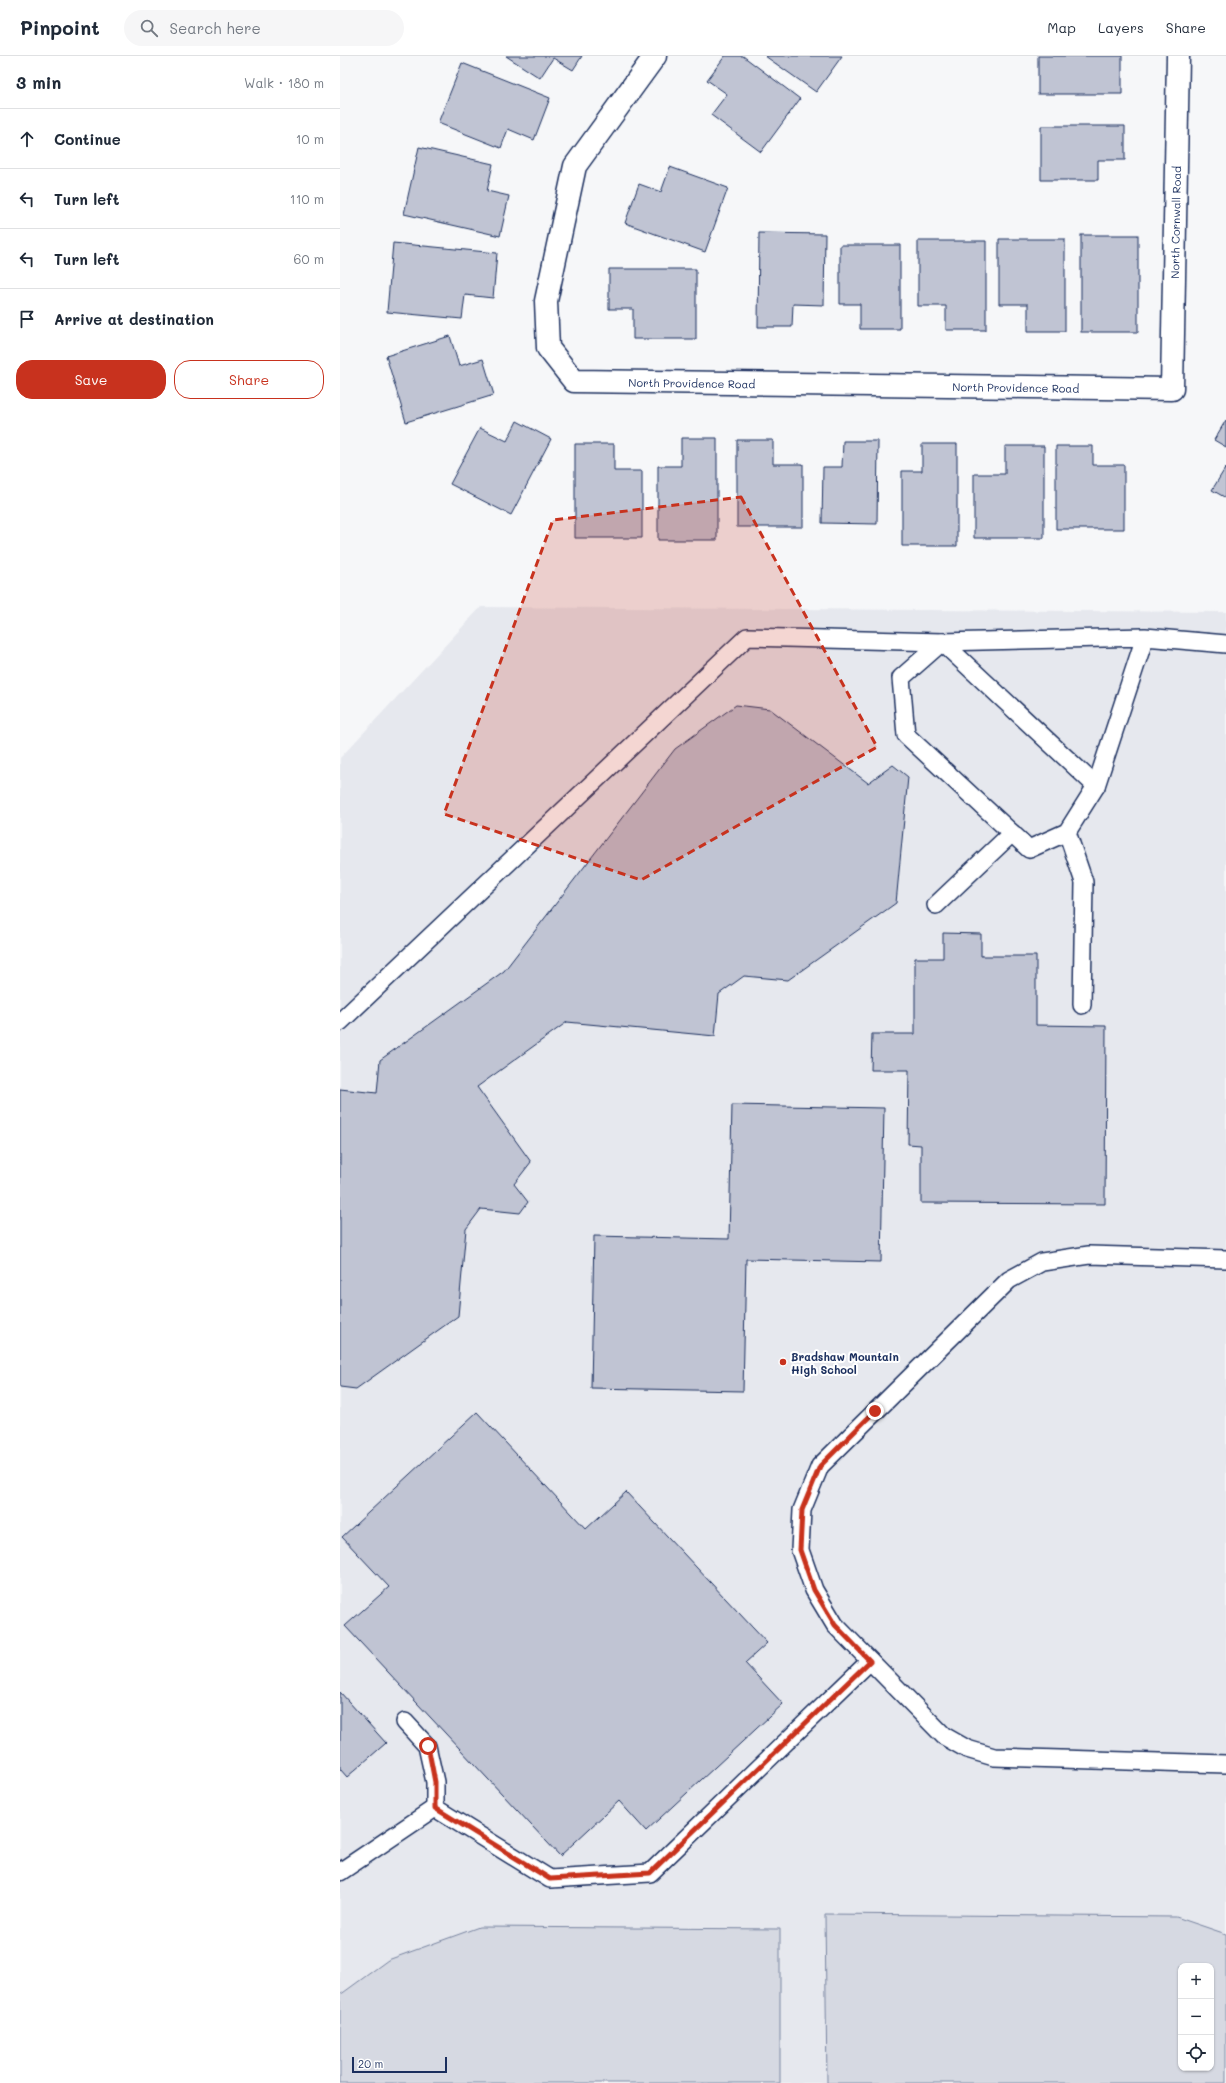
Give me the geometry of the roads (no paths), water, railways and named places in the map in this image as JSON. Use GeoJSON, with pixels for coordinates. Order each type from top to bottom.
{"type":"FeatureCollection","features":[{"type":"Feature","properties":{"kind":"street","name":"North Providence Road"},"geometry":{"type":"LineString","coordinates":[[655,56],[575,166],[546,301],[548,348],[574,381],[1172,389]]}},
{"type":"Feature","properties":{"kind":"street","name":"North Cornwall Road"},"geometry":{"type":"LineString","coordinates":[[1172,389],[1178,56]]}},
{"type":"Feature","properties":{"kind":"lane"},"geometry":{"type":"LineString","coordinates":[[340,1022],[747,637],[942,642],[1145,637],[1226,644]]}},
{"type":"Feature","properties":{"kind":"lane"},"geometry":{"type":"LineString","coordinates":[[942,642],[901,678],[906,736],[1029,849],[1067,832],[1096,786],[1145,637]]}},
{"type":"Feature","properties":{"kind":"lane"},"geometry":{"type":"LineString","coordinates":[[942,642],[1096,786]]}},
{"type":"Feature","properties":{"kind":"lane"},"geometry":{"type":"LineString","coordinates":[[1067,832],[1084,882],[1082,1005]]}},
{"type":"Feature","properties":{"kind":"lane"},"geometry":{"type":"LineString","coordinates":[[936,905],[1012,833]]}},
{"type":"Feature","properties":{"kind":"lane"},"geometry":{"type":"LineString","coordinates":[[1226,1259],[1089,1255],[1042,1262],[1009,1280],[820,1466],[802,1510],[800,1550],[814,1590],[835,1625],[944,1736],[968,1749],[994,1757],[1226,1764]]}},
{"type":"Feature","properties":{"kind":"lane"},"geometry":{"type":"LineString","coordinates":[[435,1808],[550,1879],[650,1873],[870,1661]]}},
{"type":"Feature","properties":{"kind":"lane"},"geometry":{"type":"LineString","coordinates":[[405,1722],[428,1746],[435,1782],[435,1808]]}},
{"type":"Feature","properties":{"kind":"lane"},"geometry":{"type":"LineString","coordinates":[[340,1872],[435,1808]]}},
{"type":"Feature","properties":{"kind":"place","name":"Bradshaw Mountain High School"},"geometry":{"type":"Point","coordinates":[783,1362]}}]}
